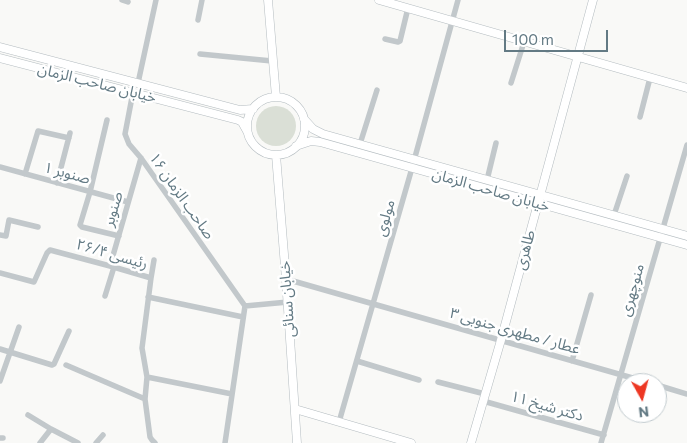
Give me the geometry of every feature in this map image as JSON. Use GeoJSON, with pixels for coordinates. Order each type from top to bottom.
{"type":"FeatureCollection","features":[{"type":"Feature","properties":{"kind":"main road"},"geometry":{"type":"LineString","coordinates":[[268,0],[276,97]]}},
{"type":"Feature","properties":{"kind":"main road"},"geometry":{"type":"LineString","coordinates":[[379,0],[687,88]]}},
{"type":"Feature","properties":{"kind":"main road","name":"طاهری"},"geometry":{"type":"LineString","coordinates":[[471,443],[501,340],[593,0]]}},
{"type":"Feature","properties":{"kind":"main road"},"geometry":{"type":"LineString","coordinates":[[0,47],[240,110],[253,109]]}},
{"type":"Feature","properties":{"kind":"main road","name":"خیابان صاحب الزمان"},"geometry":{"type":"LineString","coordinates":[[0,58],[238,120],[248,130]]}},
{"type":"Feature","properties":{"kind":"main road"},"geometry":{"type":"LineString","coordinates":[[276,97],[290,101],[296,106],[301,112],[305,126],[301,141],[296,146],[290,151],[276,155],[268,154],[255,146],[248,130],[248,119],[253,109],[262,101],[276,97]]}},
{"type":"Feature","properties":{"kind":"main road","name":"خیابان صاحب الزمان"},"geometry":{"type":"LineString","coordinates":[[304,119],[313,129],[322,134],[614,215],[687,244]]}},
{"type":"Feature","properties":{"kind":"main road","name":"خیابان صاحب الزمان"},"geometry":{"type":"LineString","coordinates":[[296,146],[311,141],[320,142],[538,203],[661,233],[687,236]]}},
{"type":"Feature","properties":{"kind":"main road","name":"خیابان سنائی"},"geometry":{"type":"LineString","coordinates":[[276,155],[297,443]]}},
{"type":"Feature","properties":{"kind":"main road"},"geometry":{"type":"LineString","coordinates":[[295,410],[411,443]]}},
{"type":"Feature","properties":{"kind":"street"},"geometry":{"type":"LineString","coordinates":[[138,83],[156,0]]}},
{"type":"Feature","properties":{"kind":"street"},"geometry":{"type":"LineString","coordinates":[[198,20],[202,0]]}},
{"type":"Feature","properties":{"kind":"street","name":"مولوی"},"geometry":{"type":"LineString","coordinates":[[339,422],[458,0]]}},
{"type":"Feature","properties":{"kind":"street"},"geometry":{"type":"LineString","coordinates":[[385,39],[398,42],[400,40],[408,8]]}},
{"type":"Feature","properties":{"kind":"street"},"geometry":{"type":"LineString","coordinates":[[511,83],[524,42]]}},
{"type":"Feature","properties":{"kind":"street"},"geometry":{"type":"LineString","coordinates":[[200,54],[272,61]]}},
{"type":"Feature","properties":{"kind":"street"},"geometry":{"type":"LineString","coordinates":[[640,117],[650,78]]}},
{"type":"Feature","properties":{"kind":"street"},"geometry":{"type":"LineString","coordinates":[[360,144],[377,90]]}},
{"type":"Feature","properties":{"kind":"street","name":"صاحب الزمان ۱۶"},"geometry":{"type":"LineString","coordinates":[[133,92],[125,134],[129,144],[141,158],[245,306]]}},
{"type":"Feature","properties":{"kind":"street"},"geometry":{"type":"LineString","coordinates":[[108,120],[81,226],[118,236]]}},
{"type":"Feature","properties":{"kind":"street"},"geometry":{"type":"LineString","coordinates":[[25,174],[38,131],[69,135],[57,183]]}},
{"type":"Feature","properties":{"kind":"street"},"geometry":{"type":"LineString","coordinates":[[487,180],[496,142]]}},
{"type":"Feature","properties":{"kind":"street","name":"منوچهری"},"geometry":{"type":"LineString","coordinates":[[622,373],[661,233],[685,162],[687,145]]}},
{"type":"Feature","properties":{"kind":"street","name":"صنوبر"},"geometry":{"type":"LineString","coordinates":[[105,296],[118,236],[141,158]]}},
{"type":"Feature","properties":{"kind":"street","name":"صنوبر ۱"},"geometry":{"type":"LineString","coordinates":[[0,167],[128,202]]}},
{"type":"Feature","properties":{"kind":"street"},"geometry":{"type":"LineString","coordinates":[[614,215],[627,176]]}},
{"type":"Feature","properties":{"kind":"street"},"geometry":{"type":"LineString","coordinates":[[0,235],[6,236],[9,220],[38,227]]}},
{"type":"Feature","properties":{"kind":"street","name":"رئیسی ۲۶/۴"},"geometry":{"type":"LineString","coordinates":[[0,272],[34,282],[47,252],[50,250],[151,278],[142,348],[147,377],[145,399],[150,437],[155,443]]}},
{"type":"Feature","properties":{"kind":"street"},"geometry":{"type":"LineString","coordinates":[[151,278],[154,260]]}},
{"type":"Feature","properties":{"kind":"street","name":"عطار / مطهری جنوبی ۳"},"geometry":{"type":"LineString","coordinates":[[286,279],[617,374]]}},
{"type":"Feature","properties":{"kind":"street"},"geometry":{"type":"LineString","coordinates":[[572,360],[591,295]]}},
{"type":"Feature","properties":{"kind":"street"},"geometry":{"type":"LineString","coordinates":[[148,297],[244,317]]}},
{"type":"Feature","properties":{"kind":"street"},"geometry":{"type":"LineString","coordinates":[[225,443],[245,306],[288,302]]}},
{"type":"Feature","properties":{"kind":"street"},"geometry":{"type":"LineString","coordinates":[[0,381],[20,327]]}},
{"type":"Feature","properties":{"kind":"street"},"geometry":{"type":"LineString","coordinates":[[0,349],[52,365],[69,331]]}},
{"type":"Feature","properties":{"kind":"street"},"geometry":{"type":"LineString","coordinates":[[357,361],[419,380]]}},
{"type":"Feature","properties":{"kind":"street"},"geometry":{"type":"LineString","coordinates":[[66,366],[145,399]]}},
{"type":"Feature","properties":{"kind":"street"},"geometry":{"type":"LineString","coordinates":[[147,377],[232,394]]}},
{"type":"Feature","properties":{"kind":"street","name":"دکتر شیخ ۱۱"},"geometry":{"type":"LineString","coordinates":[[438,382],[604,435]]}},
{"type":"Feature","properties":{"kind":"street"},"geometry":{"type":"LineString","coordinates":[[667,388],[687,394]]}},
{"type":"Feature","properties":{"kind":"street","name":"منوچهری"},"geometry":{"type":"LineString","coordinates":[[601,443],[617,389]]}},
{"type":"Feature","properties":{"kind":"street"},"geometry":{"type":"LineString","coordinates":[[28,416],[78,443]]}},
{"type":"Feature","properties":{"kind":"street"},"geometry":{"type":"LineString","coordinates":[[40,443],[50,429]]}},
{"type":"Feature","properties":{"kind":"street"},"geometry":{"type":"LineString","coordinates":[[96,443],[103,435]]}},
{"type":"Feature","properties":{"kind":"shaded area"},"geometry":{"type":"Polygon","coordinates":[[[280,106],[287,109],[293,115],[296,126],[295,134],[287,143],[280,146],[272,146],[265,143],[257,134],[256,122],[259,115],[268,107],[280,106]]]}}]}
